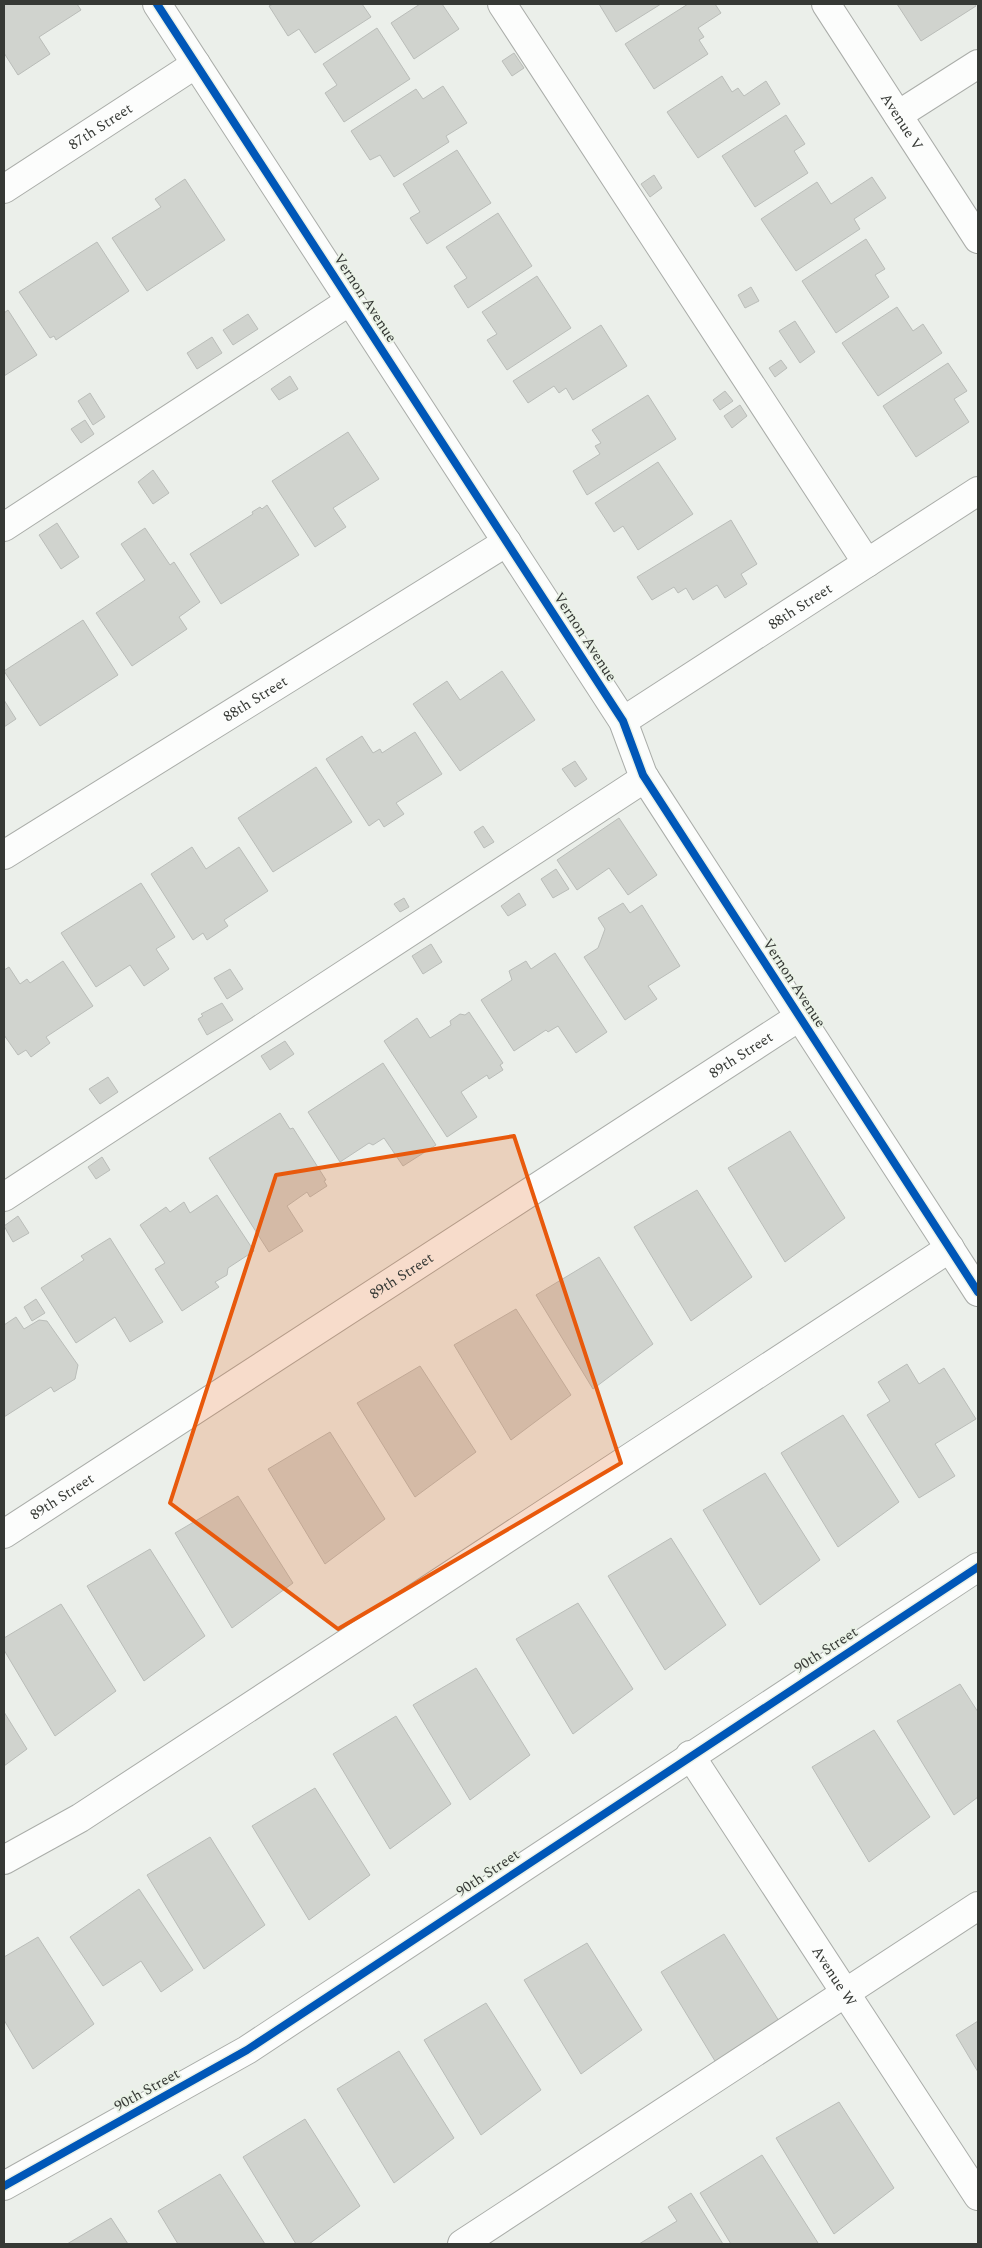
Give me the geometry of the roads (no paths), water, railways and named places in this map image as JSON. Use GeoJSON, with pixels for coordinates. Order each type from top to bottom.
{"type":"FeatureCollection","features":[{"type":"Feature","properties":{"kind":"street","name":"Vernon Avenue"},"geometry":{"type":"LineString","coordinates":[[157,4],[623,721],[645,778],[978,1292]]}},
{"type":"Feature","properties":{"kind":"street"},"geometry":{"type":"LineString","coordinates":[[502,4],[867,563]]}},
{"type":"Feature","properties":{"kind":"street","name":"Avenue V"},"geometry":{"type":"LineString","coordinates":[[826,4],[978,238]]}},
{"type":"Feature","properties":{"kind":"street","name":"87th Street"},"geometry":{"type":"LineString","coordinates":[[4,189],[196,64]]}},
{"type":"Feature","properties":{"kind":"street"},"geometry":{"type":"LineString","coordinates":[[898,115],[978,64]]}},
{"type":"Feature","properties":{"kind":"street"},"geometry":{"type":"LineString","coordinates":[[4,527],[350,301]]}},
{"type":"Feature","properties":{"kind":"street","name":"88th Street"},"geometry":{"type":"LineString","coordinates":[[623,721],[978,491]]}},
{"type":"Feature","properties":{"kind":"street","name":"88th Street"},"geometry":{"type":"LineString","coordinates":[[4,855],[507,542]]}},
{"type":"Feature","properties":{"kind":"street"},"geometry":{"type":"LineString","coordinates":[[4,1197],[645,778]]}},
{"type":"Feature","properties":{"kind":"street","name":"89th Street"},"geometry":{"type":"LineString","coordinates":[[4,1534],[799,1017]]}},
{"type":"Feature","properties":{"kind":"street"},"geometry":{"type":"LineString","coordinates":[[4,1860],[80,1818],[950,1248]]}},
{"type":"Feature","properties":{"kind":"street","name":"90th Street"},"geometry":{"type":"LineString","coordinates":[[4,2186],[246,2050],[690,1755],[978,1568]]}},
{"type":"Feature","properties":{"kind":"street","name":"Avenue W"},"geometry":{"type":"LineString","coordinates":[[690,1755],[978,2196]]}},
{"type":"Feature","properties":{"kind":"street"},"geometry":{"type":"LineString","coordinates":[[462,2244],[978,1906]]}}]}
